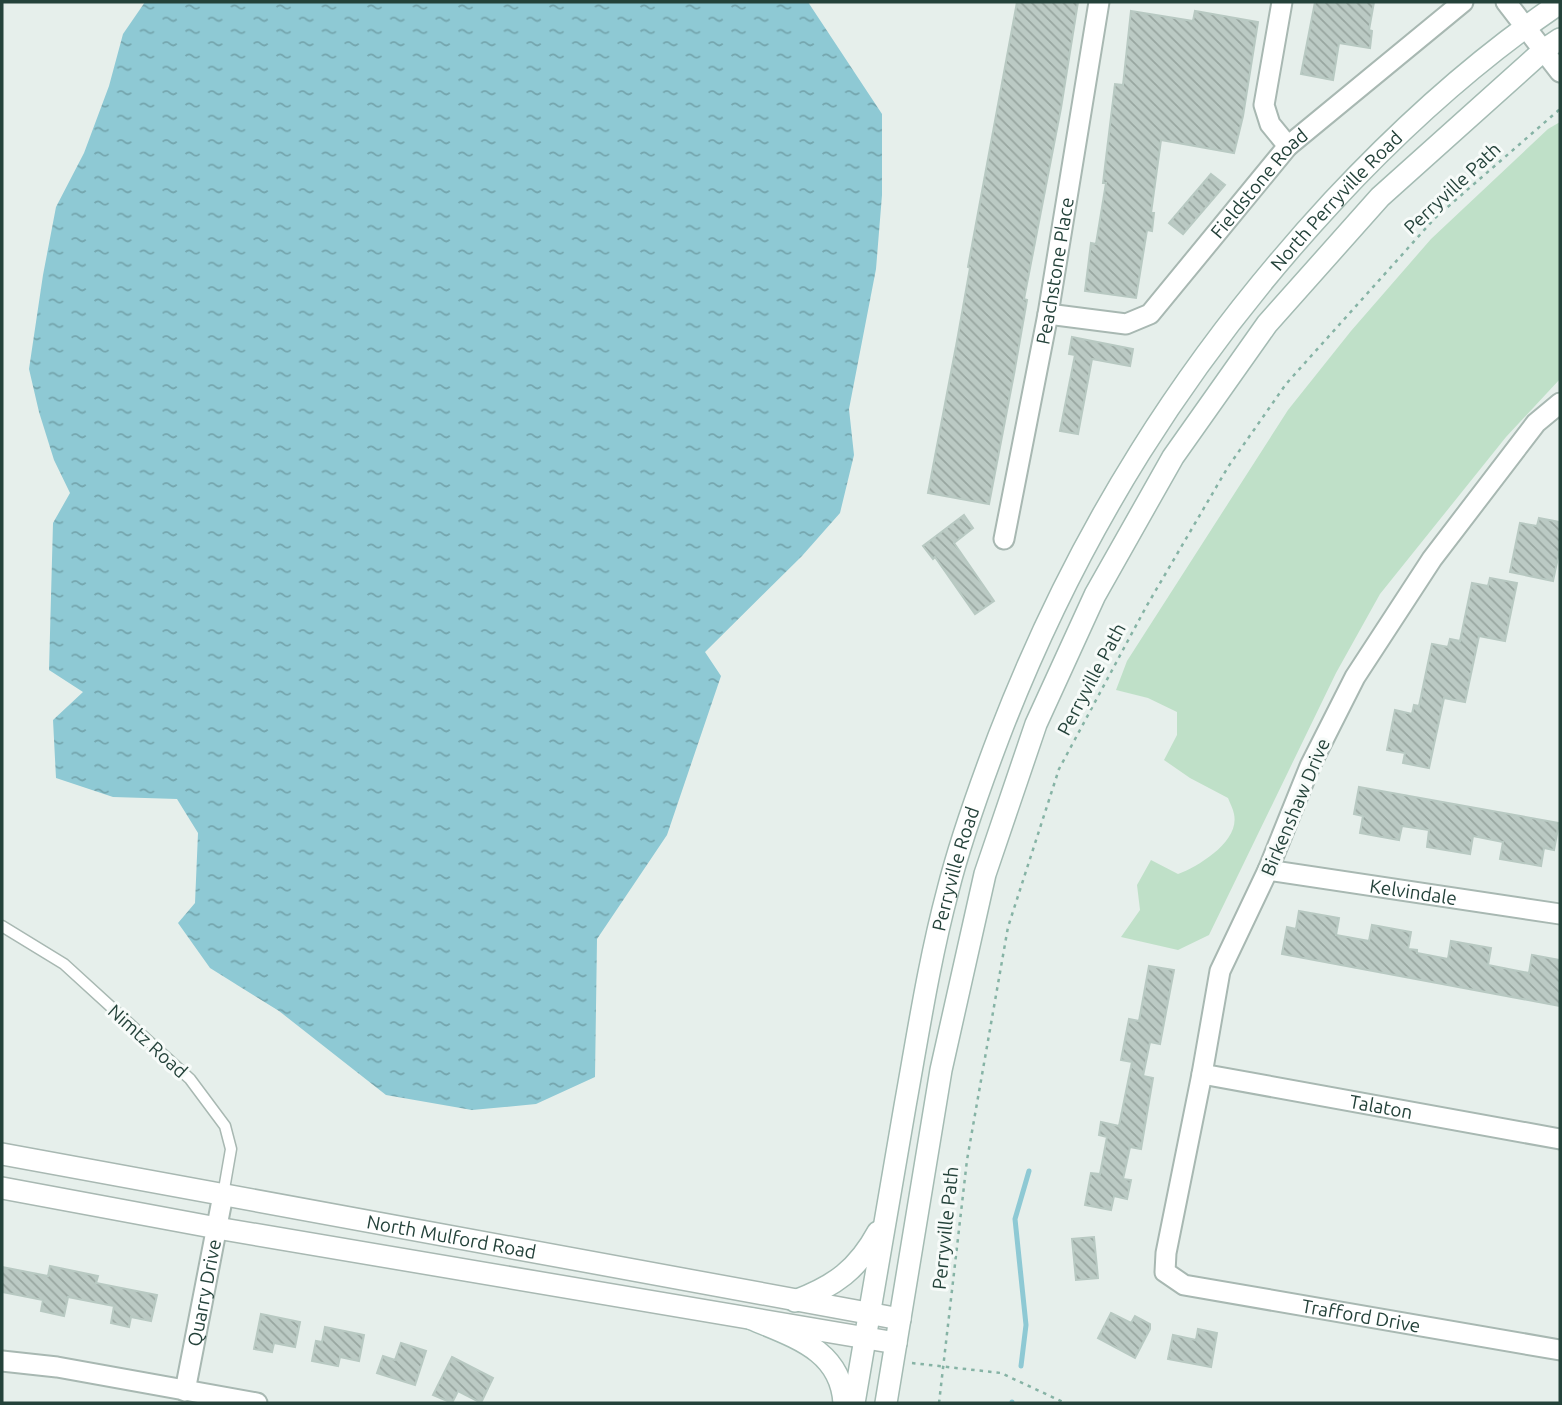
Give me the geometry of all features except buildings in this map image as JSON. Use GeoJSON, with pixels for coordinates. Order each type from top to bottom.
{"type":"FeatureCollection","features":[{"type":"Feature","properties":{"kind":"main road","name":"North Perryville Road"},"geometry":{"type":"LineString","coordinates":[[1151,432],[1208,349],[1281,258],[1368,163],[1440,97],[1526,26],[1560,4]]}},
{"type":"Feature","properties":{"kind":"main road","name":"North Perryville Road"},"geometry":{"type":"LineString","coordinates":[[1173,457],[1267,324],[1380,197],[1552,44]]}},
{"type":"Feature","properties":{"kind":"main road","name":"Perryville Road"},"geometry":{"type":"LineString","coordinates":[[865,1338],[923,1002],[945,902],[982,780],[1024,672],[1061,592],[1105,507],[1151,432]]}},
{"type":"Feature","properties":{"kind":"main road","name":"Perryville Road"},"geometry":{"type":"LineString","coordinates":[[894,1351],[941,1070],[985,874],[1036,724],[1095,594],[1173,457]]}},
{"type":"Feature","properties":{"kind":"main road","name":"North Mulford Road"},"geometry":{"type":"LineString","coordinates":[[2,1154],[900,1319]]}},
{"type":"Feature","properties":{"kind":"main road","name":"North Mulford Road"},"geometry":{"type":"LineString","coordinates":[[2,1188],[217,1228],[865,1338],[894,1351]]}},
{"type":"Feature","properties":{"kind":"main road"},"geometry":{"type":"LineString","coordinates":[[795,1301],[819,1292],[844,1276],[867,1253],[886,1217]]}},
{"type":"Feature","properties":{"kind":"main road"},"geometry":{"type":"LineString","coordinates":[[752,1319],[794,1337],[825,1355],[838,1373],[844,1403]]}},
{"type":"Feature","properties":{"kind":"main road"},"geometry":{"type":"LineString","coordinates":[[854,1403],[865,1338]]}},
{"type":"Feature","properties":{"kind":"main road"},"geometry":{"type":"LineString","coordinates":[[886,1403],[894,1351]]}},
{"type":"Feature","properties":{"kind":"street","name":"Peachstone Place"},"geometry":{"type":"LineString","coordinates":[[1004,539],[1048,314],[1099,2]]}},
{"type":"Feature","properties":{"kind":"street"},"geometry":{"type":"LineString","coordinates":[[1282,2],[1264,105],[1270,124],[1288,146]]}},
{"type":"Feature","properties":{"kind":"street","name":"Fieldstone Road"},"geometry":{"type":"LineString","coordinates":[[1048,314],[1126,324],[1150,314],[1288,146],[1463,2]]}},
{"type":"Feature","properties":{"kind":"street"},"geometry":{"type":"LineString","coordinates":[[1506,2],[1526,26],[1552,44],[1560,72]]}},
{"type":"Feature","properties":{"kind":"street","name":"Birkenshaw Drive"},"geometry":{"type":"LineString","coordinates":[[1165,1272],[1166,1252],[1220,971],[1268,870],[1310,766],[1355,677],[1432,559],[1536,424],[1560,403]]}},
{"type":"Feature","properties":{"kind":"street","name":"Kelvindale"},"geometry":{"type":"LineString","coordinates":[[1268,870],[1560,914]]}},
{"type":"Feature","properties":{"kind":"street","name":"Talaton"},"geometry":{"type":"LineString","coordinates":[[1202,1074],[1560,1139]]}},
{"type":"Feature","properties":{"kind":"street","name":"Quarry Drive"},"geometry":{"type":"LineString","coordinates":[[185,1391],[223,1195]]}},
{"type":"Feature","properties":{"kind":"street","name":"Trafford Drive"},"geometry":{"type":"LineString","coordinates":[[1165,1272],[1184,1285],[1560,1350]]}},
{"type":"Feature","properties":{"kind":"street"},"geometry":{"type":"LineString","coordinates":[[2,1361],[57,1367],[257,1403]]}},
{"type":"Feature","properties":{"kind":"lane","name":"Nimtz Road"},"geometry":{"type":"LineString","coordinates":[[2,926],[64,964],[190,1079],[225,1126],[231,1149],[223,1195]]}},
{"type":"Feature","properties":{"kind":"path","name":"Perryville Path"},"geometry":{"type":"LineString","coordinates":[[939,1403],[967,1160],[1008,927],[1059,769],[1146,607],[1228,467],[1286,384],[1435,218],[1560,109]]}},
{"type":"Feature","properties":{"kind":"path"},"geometry":{"type":"LineString","coordinates":[[894,1351],[943,1367],[1001,1373],[1065,1403]]}},
{"type":"Feature","properties":{"kind":"green space"},"geometry":{"type":"Polygon","coordinates":[[[1560,122],[1560,379],[1506,437],[1380,594],[1336,673],[1209,935],[1178,950],[1121,937],[1140,910],[1137,885],[1151,860],[1178,874],[1207,859],[1216,851],[1231,834],[1234,824],[1234,814],[1228,798],[1190,778],[1164,760],[1177,735],[1177,712],[1148,698],[1116,690],[1127,661],[1288,410],[1351,331],[1431,239],[1548,129],[1560,122]]]}},
{"type":"Feature","properties":{"kind":"water"},"geometry":{"type":"Polygon","coordinates":[[[145,2],[808,2],[882,114],[882,195],[876,269],[849,409],[854,455],[840,513],[802,556],[705,652],[721,676],[667,835],[597,939],[595,1077],[536,1104],[472,1110],[386,1095],[279,1011],[210,968],[178,923],[195,903],[198,833],[177,799],[113,797],[56,778],[53,720],[83,692],[49,670],[53,523],[70,493],[54,460],[29,369],[56,207],[84,153],[109,86],[123,34],[145,2]]]}},
{"type":"Feature","properties":{"kind":"waterway"},"geometry":{"type":"LineString","coordinates":[[1021,1366],[1026,1325],[1015,1219],[1029,1171]]}}]}
